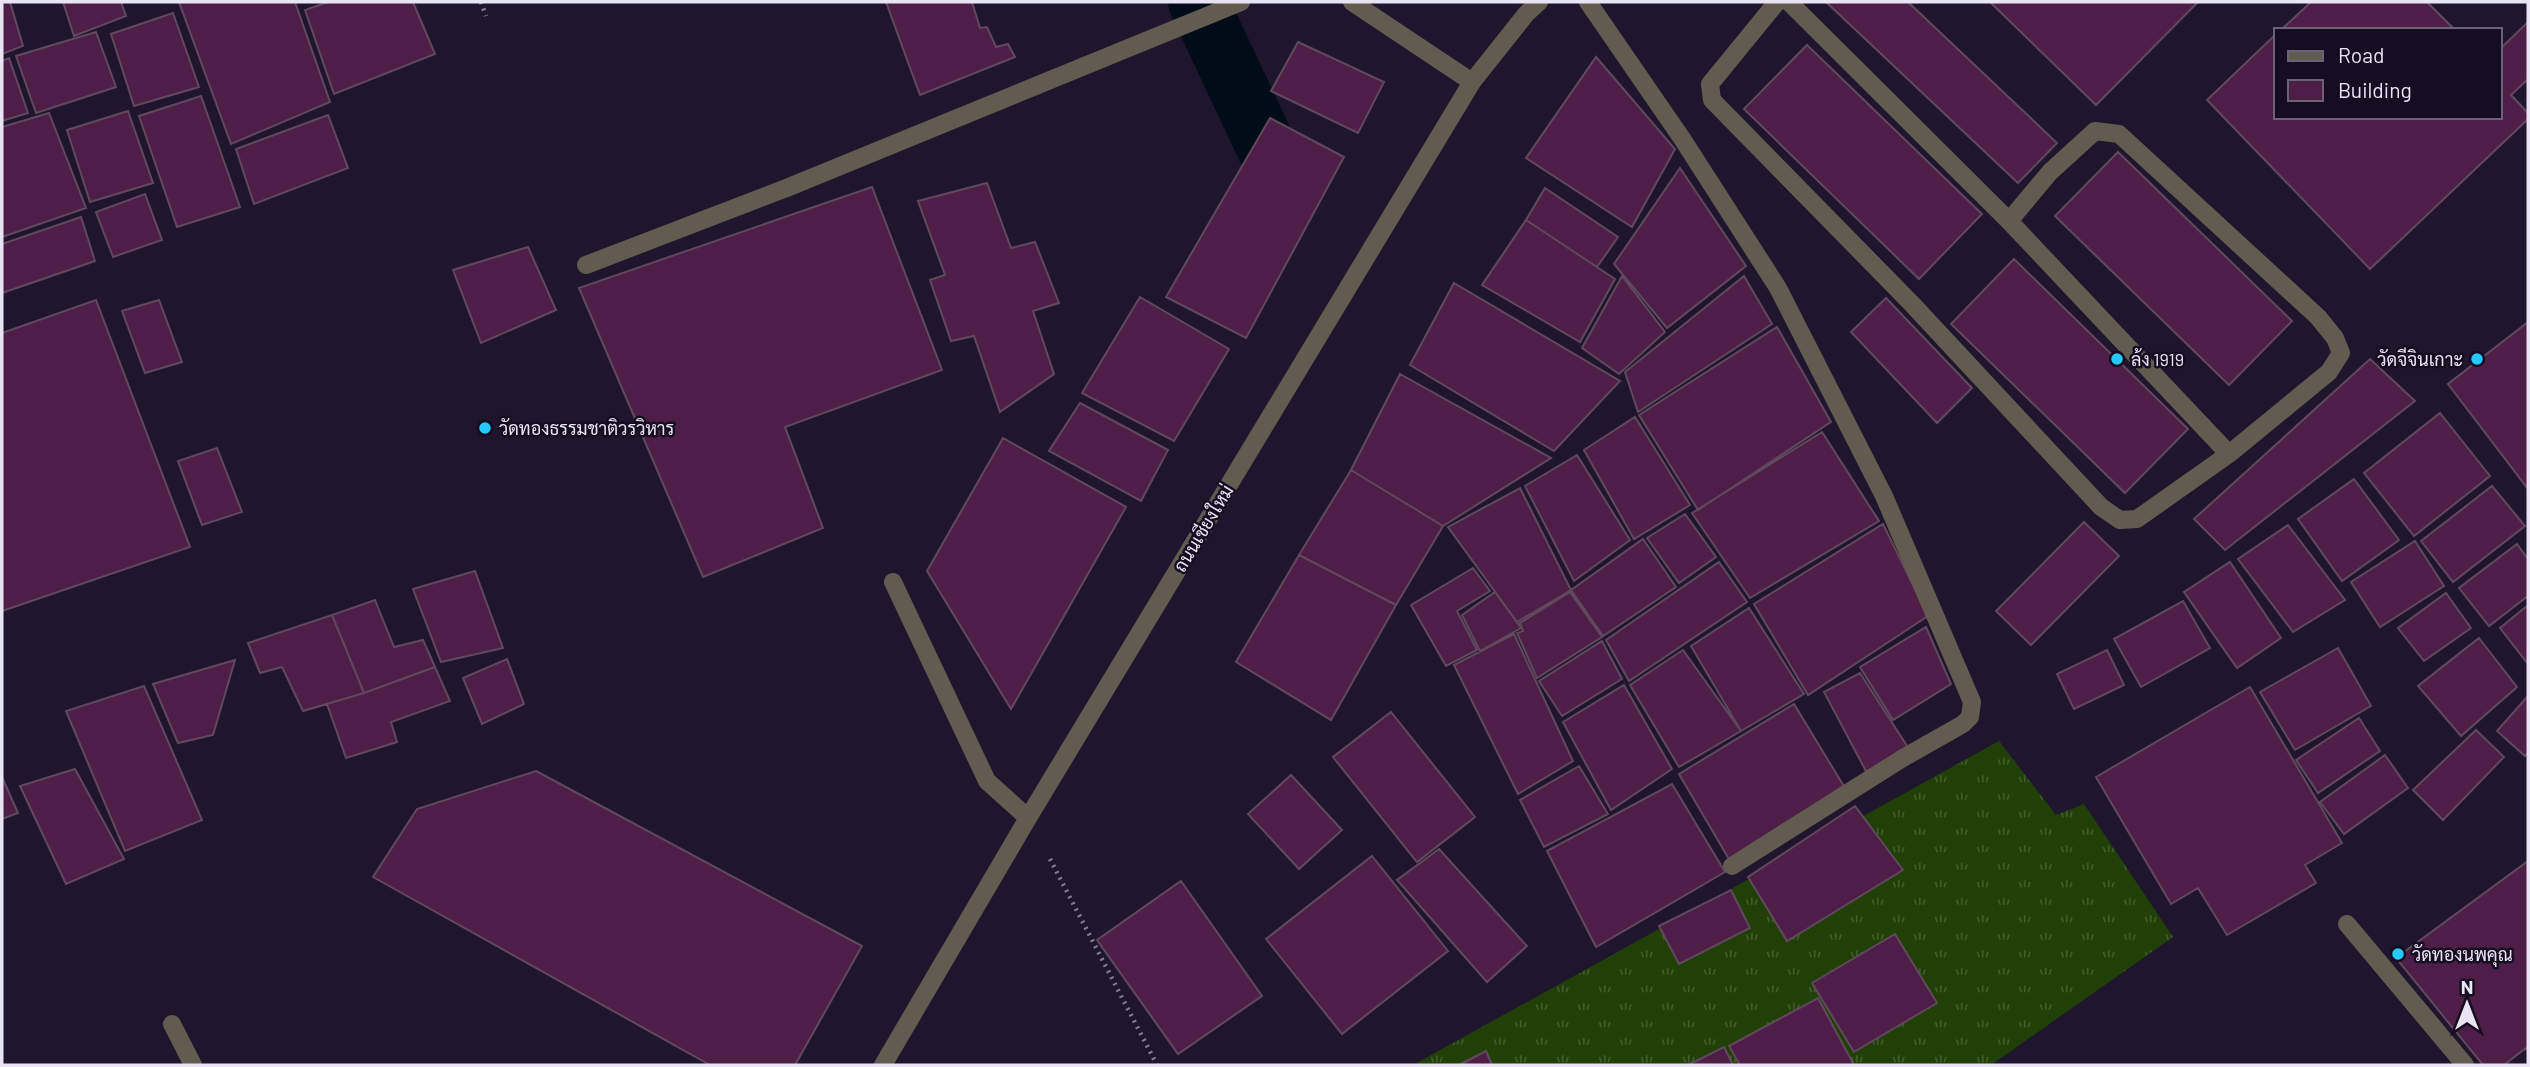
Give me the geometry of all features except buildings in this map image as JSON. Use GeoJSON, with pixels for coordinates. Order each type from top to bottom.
{"type":"FeatureCollection","features":[{"type":"Feature","properties":{"kind":"street"},"geometry":{"type":"LineString","coordinates":[[586,265],[789,187],[1241,2]]}},
{"type":"Feature","properties":{"kind":"street"},"geometry":{"type":"LineString","coordinates":[[1353,2],[1472,82]]}},
{"type":"Feature","properties":{"kind":"street","name":"ถนนเชียงใหม่"},"geometry":{"type":"LineString","coordinates":[[883,1065],[1028,818],[1472,82],[1526,14],[1539,2]]}},
{"type":"Feature","properties":{"kind":"street"},"geometry":{"type":"LineString","coordinates":[[1588,2],[1683,140],[1778,288],[1884,496],[1972,702],[1970,718],[1963,724],[1903,758],[1732,866]]}},
{"type":"Feature","properties":{"kind":"street"},"geometry":{"type":"LineString","coordinates":[[1777,2],[1710,84],[1712,100],[1912,304],[2101,507],[2120,520],[2137,519],[2229,454],[2329,372],[2341,353],[2335,338],[2318,317],[2119,134],[2095,131],[2050,172],[2010,220]]}},
{"type":"Feature","properties":{"kind":"street"},"geometry":{"type":"LineString","coordinates":[[1788,2],[2010,220],[2229,454]]}},
{"type":"Feature","properties":{"kind":"street"},"geometry":{"type":"LineString","coordinates":[[893,582],[987,781],[1028,818]]}},
{"type":"Feature","properties":{"kind":"street"},"geometry":{"type":"LineString","coordinates":[[2347,924],[2465,1065]]}},
{"type":"Feature","properties":{"kind":"street"},"geometry":{"type":"LineString","coordinates":[[172,1024],[193,1065]]}},
{"type":"Feature","properties":{"kind":"path"},"geometry":{"type":"LineString","coordinates":[[481,2],[486,16]]}},
{"type":"Feature","properties":{"kind":"path"},"geometry":{"type":"LineString","coordinates":[[1028,818],[1157,1065]]}},
{"type":"Feature","properties":{"kind":"green space"},"geometry":{"type":"Polygon","coordinates":[[[1999,741],[2056,815],[2084,804],[2173,937],[1991,1065],[1413,1065],[1999,741]]]}},
{"type":"Feature","properties":{"kind":"waterway"},"geometry":{"type":"LineString","coordinates":[[1198,2],[1268,151]]}},
{"type":"Feature","properties":{"kind":"place","name":"ล้ง 1919"},"geometry":{"type":"Point","coordinates":[2117,359]}},
{"type":"Feature","properties":{"kind":"place","name":"วัดจีจินเกาะ"},"geometry":{"type":"Point","coordinates":[2477,359]}},
{"type":"Feature","properties":{"kind":"place","name":"วัดทองธรรมชาติวรวิหาร"},"geometry":{"type":"Point","coordinates":[485,428]}},
{"type":"Feature","properties":{"kind":"place","name":"วัดทองนพคุณ"},"geometry":{"type":"Point","coordinates":[2398,954]}}]}
